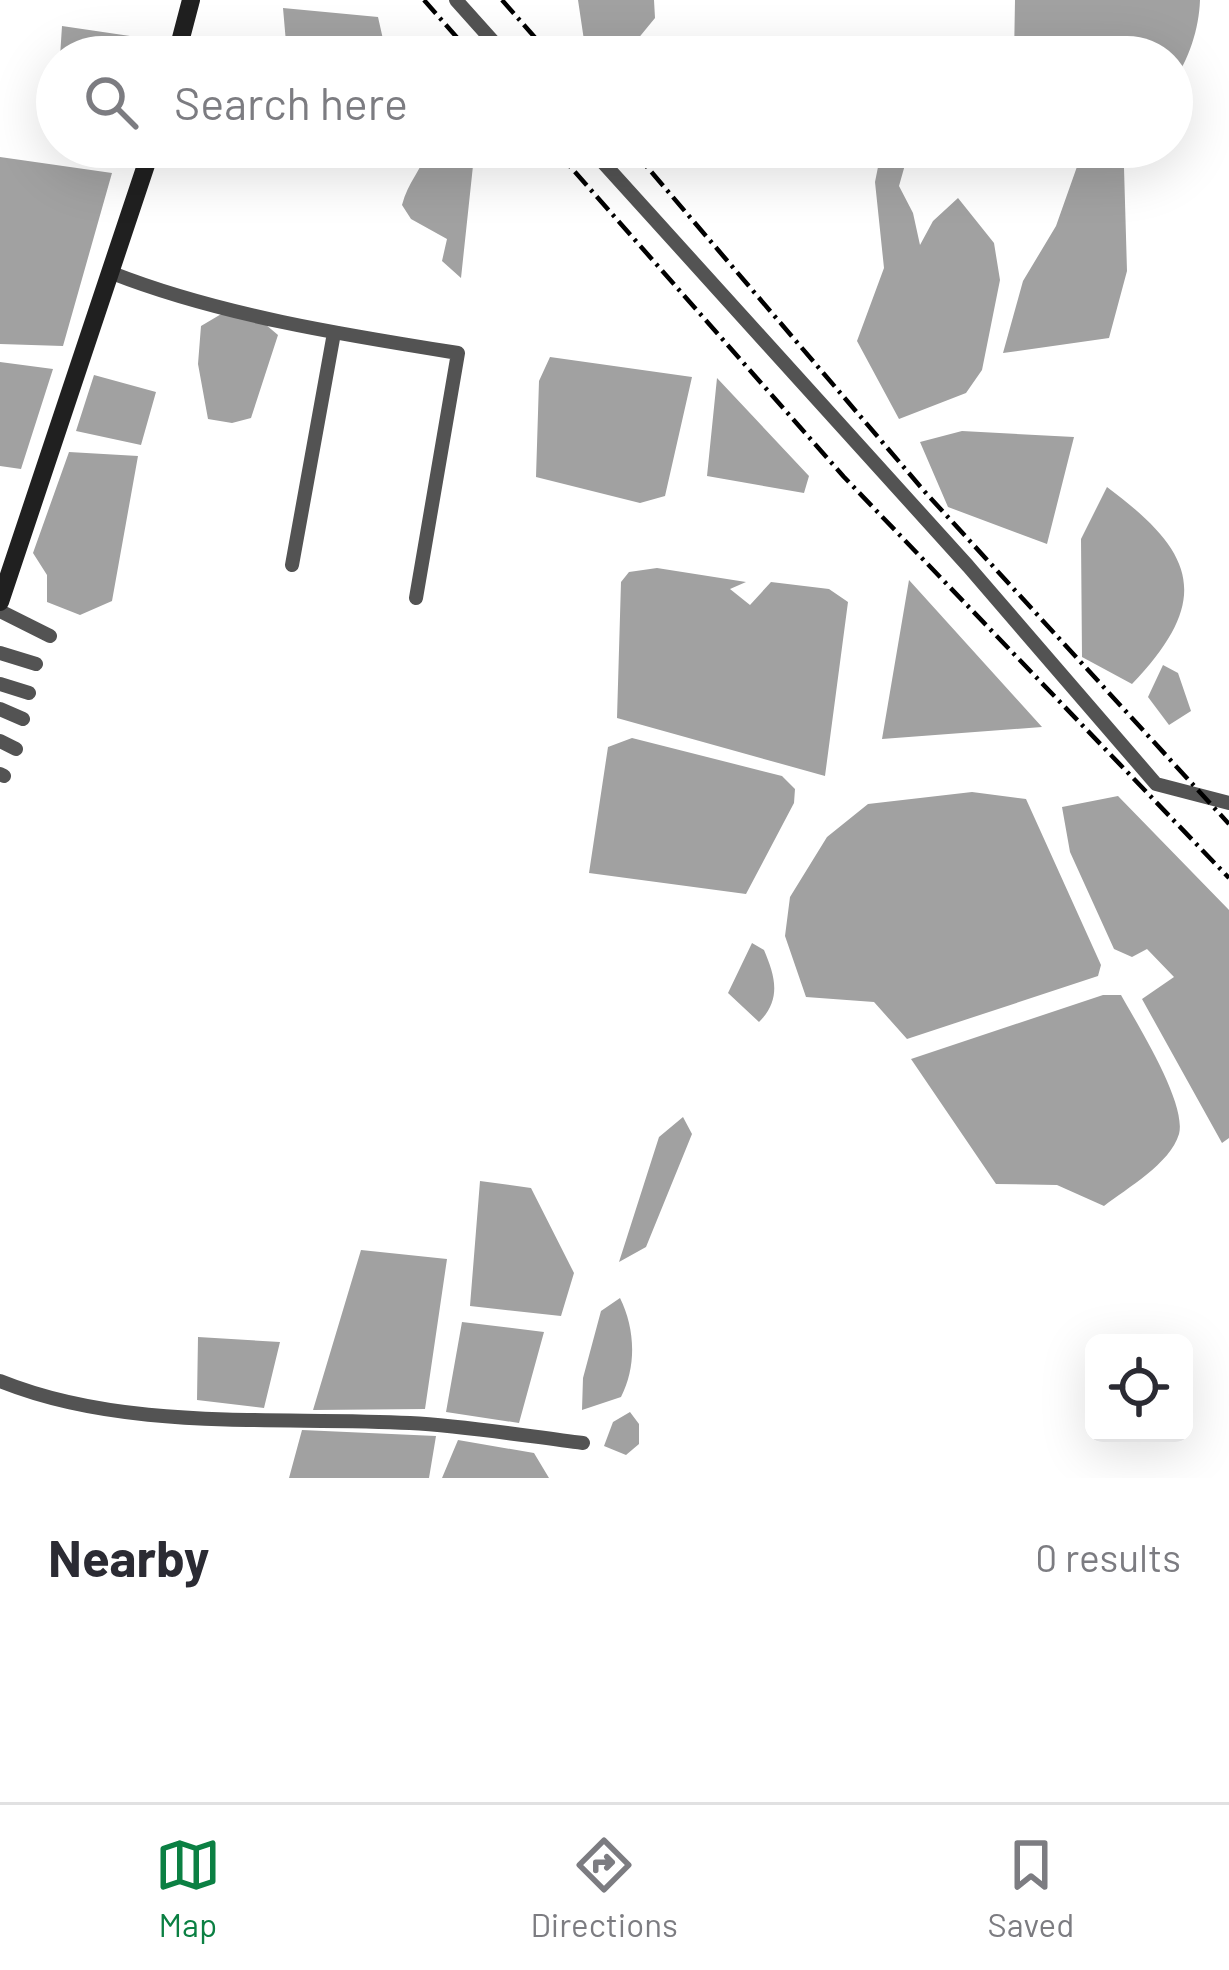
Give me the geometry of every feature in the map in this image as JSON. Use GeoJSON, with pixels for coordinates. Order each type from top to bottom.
{"type":"FeatureCollection","features":[{"type":"Feature","properties":{"kind":"main road"},"geometry":{"type":"LineString","coordinates":[[182,36],[191,0]]}},
{"type":"Feature","properties":{"kind":"main road"},"geometry":{"type":"LineString","coordinates":[[0,606],[145,168]]}},
{"type":"Feature","properties":{"kind":"street"},"geometry":{"type":"LineString","coordinates":[[456,0],[488,36]]}},
{"type":"Feature","properties":{"kind":"street"},"geometry":{"type":"LineString","coordinates":[[608,168],[968,566],[1156,784],[1229,802]]}},
{"type":"Feature","properties":{"kind":"street"},"geometry":{"type":"LineString","coordinates":[[112,273],[152,289],[334,333],[458,353],[416,598]]}},
{"type":"Feature","properties":{"kind":"street"},"geometry":{"type":"LineString","coordinates":[[292,565],[334,333]]}},
{"type":"Feature","properties":{"kind":"street"},"geometry":{"type":"LineString","coordinates":[[0,606],[50,636]]}},
{"type":"Feature","properties":{"kind":"street"},"geometry":{"type":"LineString","coordinates":[[0,653],[36,664]]}},
{"type":"Feature","properties":{"kind":"street"},"geometry":{"type":"LineString","coordinates":[[0,684],[28,693]]}},
{"type":"Feature","properties":{"kind":"street"},"geometry":{"type":"LineString","coordinates":[[0,709],[23,718]]}},
{"type":"Feature","properties":{"kind":"street"},"geometry":{"type":"LineString","coordinates":[[0,741],[16,749]]}},
{"type":"Feature","properties":{"kind":"street"},"geometry":{"type":"LineString","coordinates":[[0,1381],[86,1407],[415,1424],[583,1443]]}},
{"type":"Feature","properties":{"kind":"shaded area"},"geometry":{"type":"Polygon","coordinates":[[[578,0],[654,0],[655,18],[640,36],[583,36],[578,0]]]}},
{"type":"Feature","properties":{"kind":"shaded area"},"geometry":{"type":"Polygon","coordinates":[[[1015,0],[1200,0],[1193,40],[1193,36],[1014,36],[1015,0]]]}},
{"type":"Feature","properties":{"kind":"shaded area"},"geometry":{"type":"Polygon","coordinates":[[[283,8],[378,17],[382,36],[285,36],[283,8]]]}},
{"type":"Feature","properties":{"kind":"shaded area"},"geometry":{"type":"Polygon","coordinates":[[[62,26],[130,36],[61,36],[62,26]]]}},
{"type":"Feature","properties":{"kind":"shaded area"},"geometry":{"type":"Polygon","coordinates":[[[0,157],[36,162],[36,168],[112,173],[63,346],[0,344],[0,157]]]}},
{"type":"Feature","properties":{"kind":"shaded area"},"geometry":{"type":"Polygon","coordinates":[[[420,168],[473,168],[461,278],[442,261],[447,239],[411,219],[402,205],[420,168]]]}},
{"type":"Feature","properties":{"kind":"shaded area"},"geometry":{"type":"Polygon","coordinates":[[[878,168],[904,168],[899,186],[913,213],[920,245],[933,221],[958,198],[994,243],[1000,280],[982,370],[966,393],[899,419],[857,341],[884,268],[875,182],[878,168]]]}},
{"type":"Feature","properties":{"kind":"shaded area"},"geometry":{"type":"Polygon","coordinates":[[[1077,168],[1124,168],[1127,271],[1109,338],[1003,353],[1023,281],[1056,226],[1077,168]]]}},
{"type":"Feature","properties":{"kind":"shaded area"},"geometry":{"type":"Polygon","coordinates":[[[223,313],[259,319],[278,335],[251,418],[232,423],[208,419],[198,364],[201,326],[223,313]]]}},
{"type":"Feature","properties":{"kind":"shaded area"},"geometry":{"type":"Polygon","coordinates":[[[550,357],[692,377],[665,496],[640,503],[536,477],[539,381],[550,357]]]}},
{"type":"Feature","properties":{"kind":"shaded area"},"geometry":{"type":"Polygon","coordinates":[[[0,362],[53,369],[21,469],[0,466],[0,362]]]}},
{"type":"Feature","properties":{"kind":"shaded area"},"geometry":{"type":"Polygon","coordinates":[[[94,375],[156,392],[141,445],[76,431],[94,375]]]}},
{"type":"Feature","properties":{"kind":"shaded area"},"geometry":{"type":"Polygon","coordinates":[[[717,378],[809,476],[804,493],[707,476],[717,378]]]}},
{"type":"Feature","properties":{"kind":"shaded area"},"geometry":{"type":"Polygon","coordinates":[[[962,431],[1074,437],[1047,544],[948,507],[920,442],[962,431]]]}},
{"type":"Feature","properties":{"kind":"shaded area"},"geometry":{"type":"Polygon","coordinates":[[[69,452],[138,456],[112,601],[80,615],[47,602],[47,575],[33,553],[69,452]]]}},
{"type":"Feature","properties":{"kind":"shaded area"},"geometry":{"type":"Polygon","coordinates":[[[1107,487],[1160,534],[1183,578],[1183,602],[1175,627],[1132,684],[1082,657],[1081,539],[1107,487]]]}},
{"type":"Feature","properties":{"kind":"shaded area"},"geometry":{"type":"Polygon","coordinates":[[[657,568],[746,582],[730,589],[750,605],[771,582],[829,589],[848,602],[825,776],[617,718],[621,582],[629,572],[657,568]]]}},
{"type":"Feature","properties":{"kind":"shaded area"},"geometry":{"type":"Polygon","coordinates":[[[909,580],[1042,727],[882,739],[909,580]]]}},
{"type":"Feature","properties":{"kind":"shaded area"},"geometry":{"type":"Polygon","coordinates":[[[1163,665],[1178,673],[1191,711],[1169,725],[1148,697],[1163,665]]]}},
{"type":"Feature","properties":{"kind":"shaded area"},"geometry":{"type":"Polygon","coordinates":[[[632,738],[782,776],[795,789],[794,803],[746,894],[589,873],[608,747],[632,738]]]}},
{"type":"Feature","properties":{"kind":"shaded area"},"geometry":{"type":"Polygon","coordinates":[[[972,792],[1026,799],[1101,965],[1098,976],[907,1039],[874,1002],[806,997],[785,936],[790,897],[827,837],[868,804],[972,792]]]}},
{"type":"Feature","properties":{"kind":"shaded area"},"geometry":{"type":"Polygon","coordinates":[[[1118,796],[1229,910],[1229,1138],[1222,1143],[1142,999],[1174,977],[1147,949],[1132,957],[1114,949],[1070,852],[1062,807],[1118,796]]]}},
{"type":"Feature","properties":{"kind":"shaded area"},"geometry":{"type":"Polygon","coordinates":[[[752,943],[764,950],[774,987],[771,1005],[759,1022],[728,993],[752,943]]]}},
{"type":"Feature","properties":{"kind":"shaded area"},"geometry":{"type":"Polygon","coordinates":[[[1103,995],[1121,995],[1159,1064],[1176,1103],[1179,1134],[1174,1145],[1147,1174],[1104,1206],[1057,1185],[996,1184],[911,1059],[1103,995]]]}},
{"type":"Feature","properties":{"kind":"shaded area"},"geometry":{"type":"Polygon","coordinates":[[[683,1117],[692,1134],[646,1247],[619,1262],[659,1137],[683,1117]]]}},
{"type":"Feature","properties":{"kind":"shaded area"},"geometry":{"type":"Polygon","coordinates":[[[480,1181],[531,1188],[574,1273],[561,1316],[470,1306],[480,1181]]]}},
{"type":"Feature","properties":{"kind":"shaded area"},"geometry":{"type":"Polygon","coordinates":[[[361,1250],[447,1259],[425,1409],[313,1410],[361,1250]]]}},
{"type":"Feature","properties":{"kind":"shaded area"},"geometry":{"type":"Polygon","coordinates":[[[620,1298],[632,1347],[626,1385],[621,1397],[582,1410],[583,1378],[601,1311],[620,1298]]]}},
{"type":"Feature","properties":{"kind":"shaded area"},"geometry":{"type":"Polygon","coordinates":[[[462,1322],[544,1332],[519,1423],[446,1412],[462,1322]]]}},
{"type":"Feature","properties":{"kind":"shaded area"},"geometry":{"type":"Polygon","coordinates":[[[198,1337],[280,1342],[264,1408],[197,1400],[198,1337]]]}},
{"type":"Feature","properties":{"kind":"shaded area"},"geometry":{"type":"Polygon","coordinates":[[[630,1412],[639,1424],[639,1444],[626,1455],[604,1446],[613,1422],[630,1412]]]}},
{"type":"Feature","properties":{"kind":"shaded area"},"geometry":{"type":"Polygon","coordinates":[[[302,1430],[436,1436],[429,1478],[289,1478],[302,1430]]]}},
{"type":"Feature","properties":{"kind":"shaded area"},"geometry":{"type":"Polygon","coordinates":[[[458,1440],[534,1453],[549,1478],[442,1478],[458,1440]]]}},
{"type":"Feature","properties":{"kind":"railway"},"geometry":{"type":"LineString","coordinates":[[424,0],[456,36]]}},
{"type":"Feature","properties":{"kind":"railway"},"geometry":{"type":"LineString","coordinates":[[502,0],[534,36]]}},
{"type":"Feature","properties":{"kind":"railway"},"geometry":{"type":"LineString","coordinates":[[572,168],[844,477],[1229,878]]}},
{"type":"Feature","properties":{"kind":"railway"},"geometry":{"type":"LineString","coordinates":[[648,168],[925,492],[1229,824]]}}]}
